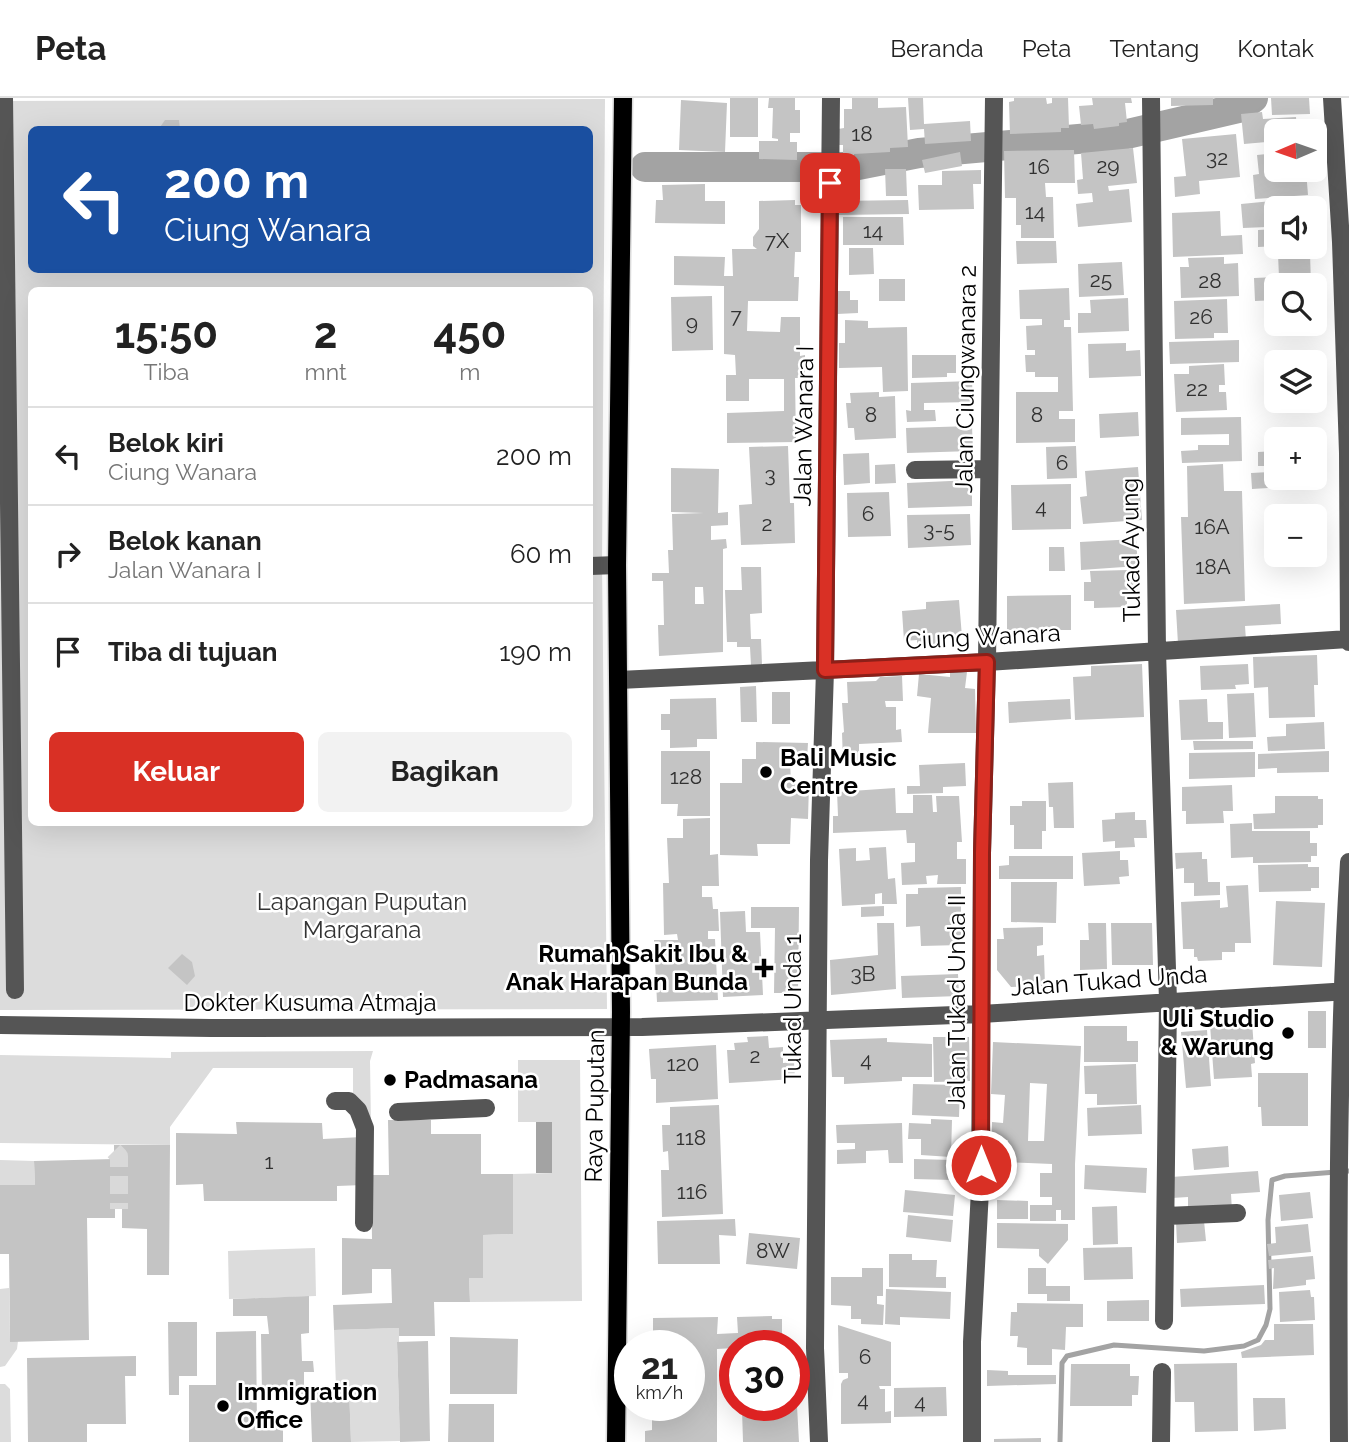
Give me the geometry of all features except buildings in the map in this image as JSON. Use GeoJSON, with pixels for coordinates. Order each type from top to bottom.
{"type":"FeatureCollection","features":[{"type":"Feature","properties":{"kind":"main road","name":"Raya Puputan"},"geometry":{"type":"LineString","coordinates":[[616,1442],[621,1027],[617,565],[623,98]]}},
{"type":"Feature","properties":{"kind":"street"},"geometry":{"type":"LineString","coordinates":[[4,98],[15,990]]}},
{"type":"Feature","properties":{"kind":"street","name":"Jalan Wanara I"},"geometry":{"type":"LineString","coordinates":[[825,670],[831,98]]}},
{"type":"Feature","properties":{"kind":"street","name":"Jalan Ciungwanara 2"},"geometry":{"type":"LineString","coordinates":[[987,662],[994,98]]}},
{"type":"Feature","properties":{"kind":"street","name":"Tukad Ayung"},"geometry":{"type":"LineString","coordinates":[[1151,98],[1157,651],[1168,1001],[1164,1321]]}},
{"type":"Feature","properties":{"kind":"street"},"geometry":{"type":"LineString","coordinates":[[1338,102],[1348,453],[1349,640]]}},
{"type":"Feature","properties":{"kind":"street"},"geometry":{"type":"LineString","coordinates":[[915,470],[989,469]]}},
{"type":"Feature","properties":{"kind":"street"},"geometry":{"type":"LineString","coordinates":[[593,566],[617,565]]}},
{"type":"Feature","properties":{"kind":"street","name":"Ciung Wanara"},"geometry":{"type":"LineString","coordinates":[[619,680],[987,662],[1349,640]]}},
{"type":"Feature","properties":{"kind":"street","name":"Jalan Tukad Unda II"},"geometry":{"type":"LineString","coordinates":[[972,1442],[972,1342],[980,1190],[982,853],[987,662]]}},
{"type":"Feature","properties":{"kind":"street","name":"Tukad Unda 1"},"geometry":{"type":"LineString","coordinates":[[819,1442],[815,1348],[819,860],[825,670]]}},
{"type":"Feature","properties":{"kind":"street"},"geometry":{"type":"LineString","coordinates":[[1339,1442],[1338,1175],[1349,862]]}},
{"type":"Feature","properties":{"kind":"street","name":"Jalan Tukad Unda"},"geometry":{"type":"LineString","coordinates":[[621,1027],[981,1014],[1345,992]]}},
{"type":"Feature","properties":{"kind":"street","name":"Dokter Kusuma Atmaja"},"geometry":{"type":"LineString","coordinates":[[0,1026],[621,1027]]}},
{"type":"Feature","properties":{"kind":"street"},"geometry":{"type":"LineString","coordinates":[[335,1101],[349,1101],[358,1110],[365,1128],[364,1223]]}},
{"type":"Feature","properties":{"kind":"street"},"geometry":{"type":"LineString","coordinates":[[398,1112],[485,1108]]}},
{"type":"Feature","properties":{"kind":"street"},"geometry":{"type":"LineString","coordinates":[[1166,1216],[1237,1213]]}},
{"type":"Feature","properties":{"kind":"street"},"geometry":{"type":"LineString","coordinates":[[1161,1442],[1162,1372]]}},
{"type":"Feature","properties":{"kind":"green space","name":"Lapangan Puputan Margarana"},"geometry":{"type":"Polygon","coordinates":[[[605,99],[602,566],[607,1009],[0,1010],[0,101],[605,99]]]}},
{"type":"Feature","properties":{"kind":"green space"},"geometry":{"type":"Polygon","coordinates":[[[373,1051],[370,1061],[371,1125],[353,1097],[353,1068],[213,1068],[170,1127],[170,1145],[0,1143],[0,1055],[171,1058],[171,1052],[373,1051]]]}},
{"type":"Feature","properties":{"kind":"green space"},"geometry":{"type":"Polygon","coordinates":[[[518,1060],[580,1060],[582,1301],[470,1302],[469,1278],[483,1277],[483,1235],[513,1234],[513,1174],[552,1173],[552,1122],[518,1122],[518,1060]]]}},
{"type":"Feature","properties":{"kind":"green space"},"geometry":{"type":"Polygon","coordinates":[[[0,1160],[34,1161],[35,1185],[0,1185],[0,1160]]]}},
{"type":"Feature","properties":{"kind":"green space"},"geometry":{"type":"Polygon","coordinates":[[[315,1248],[316,1296],[229,1299],[228,1251],[315,1248]]]}},
{"type":"Feature","properties":{"kind":"green space"},"geometry":{"type":"Polygon","coordinates":[[[9,1288],[10,1341],[18,1341],[17,1349],[5,1366],[0,1367],[0,1289],[9,1288]]]}},
{"type":"Feature","properties":{"kind":"green space"},"geometry":{"type":"Polygon","coordinates":[[[399,1328],[397,1343],[400,1441],[351,1442],[349,1387],[336,1387],[334,1330],[399,1328]]]}},
{"type":"Feature","properties":{"kind":"green space"},"geometry":{"type":"Polygon","coordinates":[[[0,1384],[5,1384],[10,1389],[11,1442],[0,1442],[0,1384]]]}},
{"type":"Feature","properties":{"kind":"shaded area"},"geometry":{"type":"Polygon","coordinates":[[[536,1122],[552,1122],[552,1173],[536,1173],[536,1122]]]}},
{"type":"Feature","properties":{"kind":"waterway"},"geometry":{"type":"LineString","coordinates":[[645,167],[848,167],[919,153],[1123,135],[1239,108],[1253,98]]}},
{"type":"Feature","properties":{"kind":"waterway"},"geometry":{"type":"LineString","coordinates":[[1060,1442],[1062,1363],[1067,1356],[1114,1345],[1204,1351],[1244,1346],[1258,1340],[1270,1309],[1268,1220],[1272,1180],[1285,1176],[1349,1171]]}},
{"type":"Feature","properties":{"kind":"tunnel"},"geometry":{"type":"LineString","coordinates":[[114,1151],[119,1156],[119,1209]]}},
{"type":"Feature","properties":{"kind":"place","name":"Bali Music Centre"},"geometry":{"type":"Point","coordinates":[766,772]}},
{"type":"Feature","properties":{"kind":"place","name":"Rumah Sakit Ibu & Anak Harapan Bunda"},"geometry":{"type":"Point","coordinates":[764,968]}},
{"type":"Feature","properties":{"kind":"place","name":"Uli Studio & Warung"},"geometry":{"type":"Point","coordinates":[1288,1033]}},
{"type":"Feature","properties":{"kind":"place","name":"Padmasana"},"geometry":{"type":"Point","coordinates":[390,1080]}},
{"type":"Feature","properties":{"kind":"place","name":"Immigration Office"},"geometry":{"type":"Point","coordinates":[223,1406]}},
{"type":"Feature","properties":{"kind":"route"},"geometry":{"type":"LineString","coordinates":[[830,183],[825,670],[987,662],[982,853],[981,1165]]}}]}
